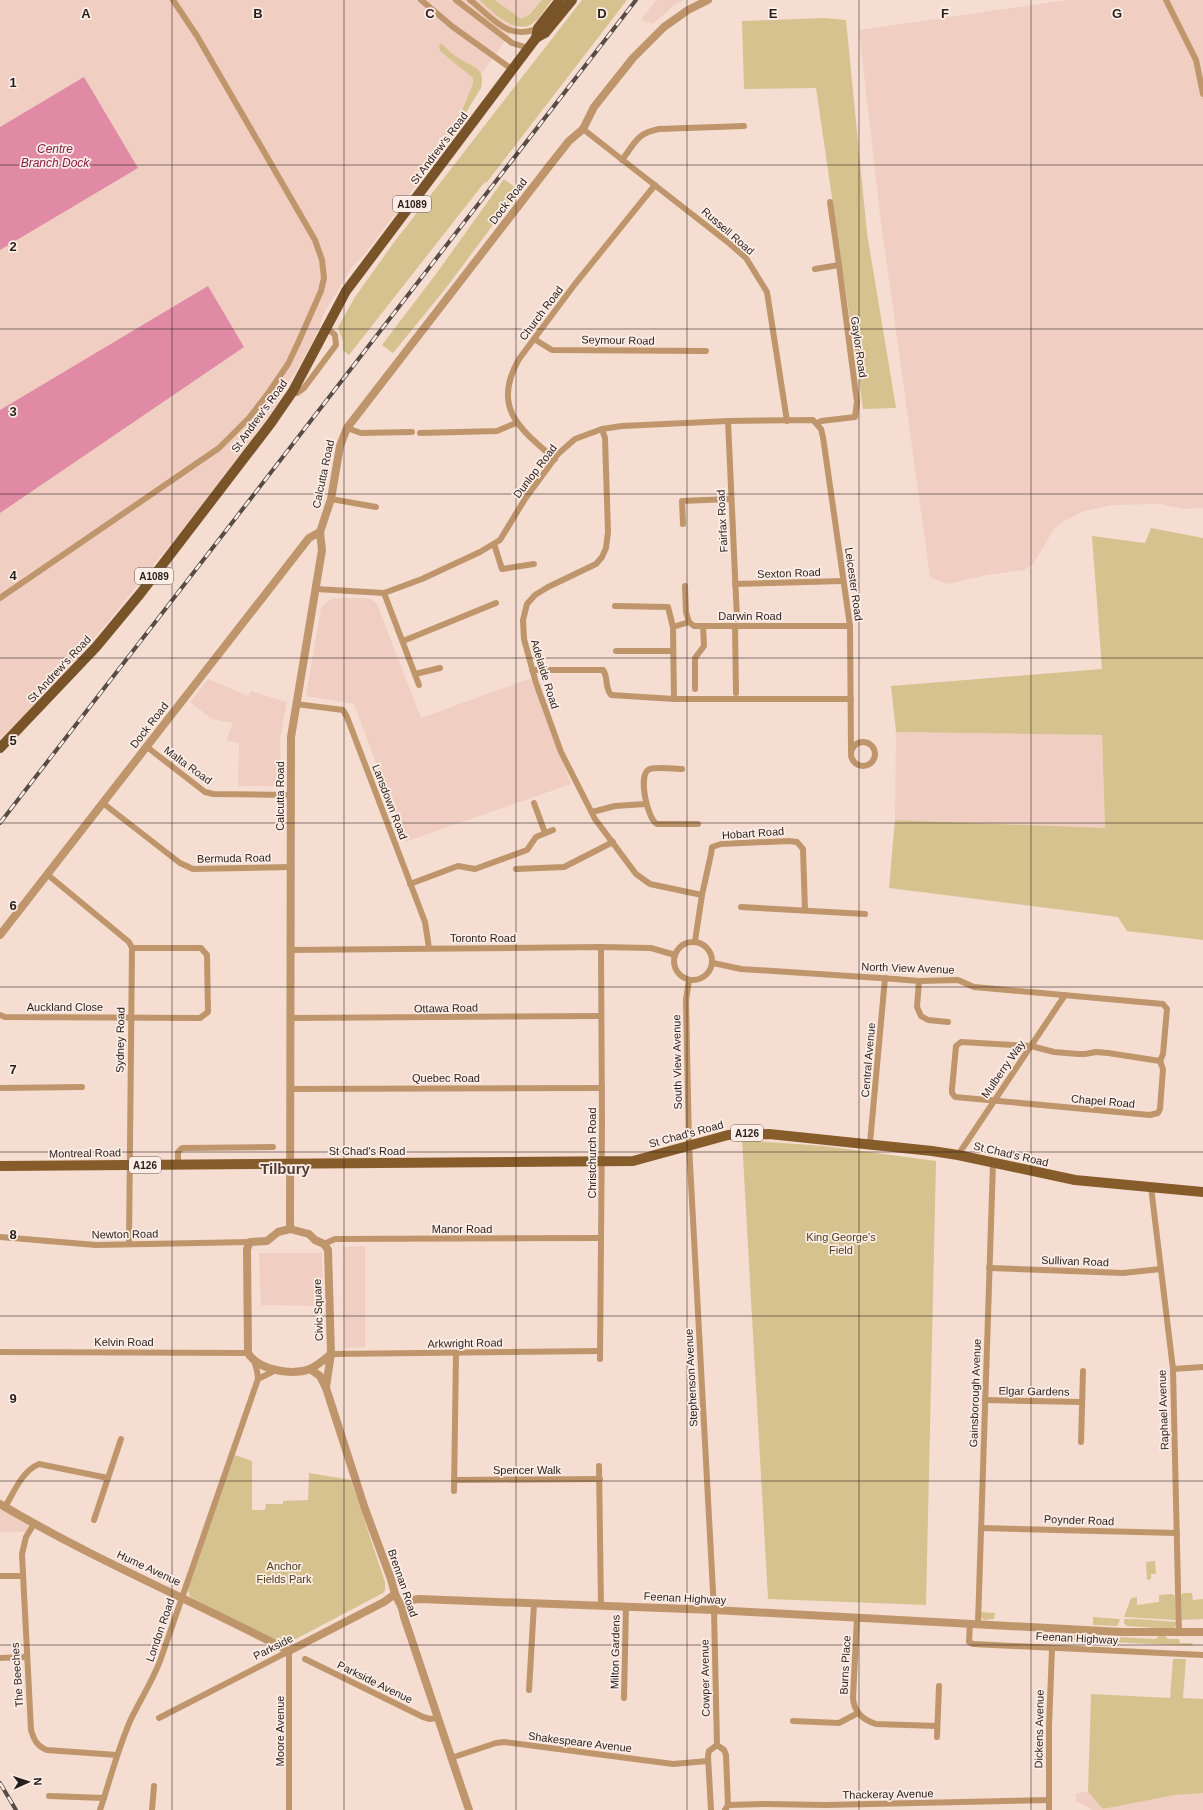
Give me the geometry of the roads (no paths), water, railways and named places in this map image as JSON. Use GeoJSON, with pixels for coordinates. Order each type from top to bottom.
{"type":"FeatureCollection","features":[{"type":"Feature","properties":{"kind":"highway","name":"St Andrew's Road"},"geometry":{"type":"LineString","coordinates":[[0,748],[96,647],[140,594],[271,423],[293,391],[346,291],[512,70],[560,0]]}},
{"type":"Feature","properties":{"kind":"highway","name":"St Andrew's Road"},"geometry":{"type":"LineString","coordinates":[[537,33],[545,33],[572,0]]}},
{"type":"Feature","properties":{"kind":"main road","name":"St Chad's Road"},"geometry":{"type":"LineString","coordinates":[[290,1163],[633,1161],[728,1135],[749,1133],[870,1143],[958,1155],[1075,1180],[1203,1192]]}},
{"type":"Feature","properties":{"kind":"main road","name":"Montreal Road"},"geometry":{"type":"LineString","coordinates":[[0,1166],[290,1163]]}},
{"type":"Feature","properties":{"kind":"street"},"geometry":{"type":"LineString","coordinates":[[0,598],[219,448],[249,418],[279,379],[288,364],[323,284],[324,267],[315,240],[197,36],[173,0]]}},
{"type":"Feature","properties":{"kind":"street"},"geometry":{"type":"LineString","coordinates":[[421,0],[453,27],[512,70]]}},
{"type":"Feature","properties":{"kind":"street"},"geometry":{"type":"LineString","coordinates":[[456,0],[512,43],[528,48]]}},
{"type":"Feature","properties":{"kind":"street"},"geometry":{"type":"LineString","coordinates":[[470,0],[504,28],[513,32],[537,33]]}},
{"type":"Feature","properties":{"kind":"street","name":"Dock Road"},"geometry":{"type":"LineString","coordinates":[[345,431],[363,405],[422,332],[550,165],[569,141],[583,129],[594,107],[633,58],[664,27],[688,10],[708,0]]}},
{"type":"Feature","properties":{"kind":"street"},"geometry":{"type":"LineString","coordinates":[[1166,0],[1196,60],[1203,94]]}},
{"type":"Feature","properties":{"kind":"street"},"geometry":{"type":"LineString","coordinates":[[622,160],[640,135],[647,131],[659,129],[744,126]]}},
{"type":"Feature","properties":{"kind":"street","name":"Russell Road"},"geometry":{"type":"LineString","coordinates":[[583,129],[693,214],[746,258],[767,292],[772,316],[787,421]]}},
{"type":"Feature","properties":{"kind":"street","name":"Church Road"},"geometry":{"type":"LineString","coordinates":[[555,459],[524,433],[516,423],[509,407],[510,380],[519,359],[575,284],[655,185]]}},
{"type":"Feature","properties":{"kind":"street"},"geometry":{"type":"LineString","coordinates":[[815,269],[839,265],[830,202]]}},
{"type":"Feature","properties":{"kind":"street","name":"Gaylor Road"},"geometry":{"type":"LineString","coordinates":[[818,424],[821,421],[855,418],[857,402],[839,265]]}},
{"type":"Feature","properties":{"kind":"street"},"geometry":{"type":"LineString","coordinates":[[293,391],[297,393],[304,388],[336,345],[335,336],[327,328]]}},
{"type":"Feature","properties":{"kind":"street","name":"Seymour Road"},"geometry":{"type":"LineString","coordinates":[[534,339],[552,350],[706,351]]}},
{"type":"Feature","properties":{"kind":"street","name":"Dunlop Road"},"geometry":{"type":"LineString","coordinates":[[316,588],[384,593],[422,579],[480,552],[500,540],[525,499],[558,454],[575,439],[602,429],[622,426],[728,421],[787,421],[807,419],[813,420],[818,424]]}},
{"type":"Feature","properties":{"kind":"street","name":"Fairfax Road"},"geometry":{"type":"LineString","coordinates":[[728,421],[730,499],[737,619]]}},
{"type":"Feature","properties":{"kind":"street"},"geometry":{"type":"LineString","coordinates":[[420,433],[497,430],[516,423]]}},
{"type":"Feature","properties":{"kind":"street","name":"Leicester Road"},"geometry":{"type":"LineString","coordinates":[[818,424],[823,437],[850,626],[852,750]]}},
{"type":"Feature","properties":{"kind":"street","name":"Adelaide Road"},"geometry":{"type":"LineString","coordinates":[[602,429],[605,438],[608,532],[606,548],[602,557],[596,564],[548,587],[535,595],[527,604],[523,620],[524,639],[532,670],[561,752],[592,812],[636,874],[650,884],[702,896]]}},
{"type":"Feature","properties":{"kind":"street"},"geometry":{"type":"LineString","coordinates":[[345,431],[361,433],[412,432]]}},
{"type":"Feature","properties":{"kind":"street","name":"Calcutta Road"},"geometry":{"type":"LineString","coordinates":[[290,1163],[291,737],[322,550],[320,532],[331,499],[340,446],[345,431]]}},
{"type":"Feature","properties":{"kind":"street"},"geometry":{"type":"LineString","coordinates":[[331,499],[376,507]]}},
{"type":"Feature","properties":{"kind":"street"},"geometry":{"type":"LineString","coordinates":[[683,524],[682,501],[730,499]]}},
{"type":"Feature","properties":{"kind":"street","name":"Dock Road"},"geometry":{"type":"LineString","coordinates":[[0,935],[104,804],[309,538],[320,532]]}},
{"type":"Feature","properties":{"kind":"street"},"geometry":{"type":"LineString","coordinates":[[494,544],[502,570],[534,564]]}},
{"type":"Feature","properties":{"kind":"street","name":"Sexton Road"},"geometry":{"type":"LineString","coordinates":[[736,584],[843,581]]}},
{"type":"Feature","properties":{"kind":"street"},"geometry":{"type":"LineString","coordinates":[[673,627],[689,622],[686,612],[685,586]]}},
{"type":"Feature","properties":{"kind":"street"},"geometry":{"type":"LineString","coordinates":[[384,593],[419,685]]}},
{"type":"Feature","properties":{"kind":"street"},"geometry":{"type":"LineString","coordinates":[[403,641],[496,603]]}},
{"type":"Feature","properties":{"kind":"street"},"geometry":{"type":"LineString","coordinates":[[615,606],[668,607],[673,627],[674,699]]}},
{"type":"Feature","properties":{"kind":"street","name":"Darwin Road"},"geometry":{"type":"LineString","coordinates":[[689,622],[694,626],[850,626]]}},
{"type":"Feature","properties":{"kind":"street"},"geometry":{"type":"LineString","coordinates":[[695,689],[695,658],[704,646],[703,626]]}},
{"type":"Feature","properties":{"kind":"street"},"geometry":{"type":"LineString","coordinates":[[736,626],[736,693]]}},
{"type":"Feature","properties":{"kind":"street"},"geometry":{"type":"LineString","coordinates":[[616,651],[673,651]]}},
{"type":"Feature","properties":{"kind":"street"},"geometry":{"type":"LineString","coordinates":[[415,674],[440,668]]}},
{"type":"Feature","properties":{"kind":"street"},"geometry":{"type":"LineString","coordinates":[[532,670],[603,670],[607,675],[606,690],[611,695],[674,699],[851,699]]}},
{"type":"Feature","properties":{"kind":"street","name":"Lansdown Road"},"geometry":{"type":"LineString","coordinates":[[296,704],[343,710],[348,717],[425,922],[429,948]]}},
{"type":"Feature","properties":{"kind":"street"},"geometry":{"type":"LineString","coordinates":[[860,742],[868,743],[874,749],[875,757],[870,763],[860,765],[853,761],[852,750],[853,746],[860,742]]}},
{"type":"Feature","properties":{"kind":"street","name":"Malta Road"},"geometry":{"type":"LineString","coordinates":[[147,747],[205,792],[213,794],[290,795]]}},
{"type":"Feature","properties":{"kind":"street"},"geometry":{"type":"LineString","coordinates":[[682,769],[653,769],[648,771],[644,781],[645,804],[652,820],[657,824],[698,824]]}},
{"type":"Feature","properties":{"kind":"street"},"geometry":{"type":"LineString","coordinates":[[534,803],[545,833]]}},
{"type":"Feature","properties":{"kind":"street","name":"Bermuda Road"},"geometry":{"type":"LineString","coordinates":[[104,804],[180,863],[193,869],[291,867]]}},
{"type":"Feature","properties":{"kind":"street"},"geometry":{"type":"LineString","coordinates":[[592,812],[614,806],[645,804]]}},
{"type":"Feature","properties":{"kind":"street"},"geometry":{"type":"LineString","coordinates":[[410,884],[458,866],[475,869],[527,850],[536,837],[553,830]]}},
{"type":"Feature","properties":{"kind":"street","name":"Hobart Road"},"geometry":{"type":"LineString","coordinates":[[695,941],[712,847],[721,844],[789,841],[797,842],[803,849],[805,910]]}},
{"type":"Feature","properties":{"kind":"street"},"geometry":{"type":"LineString","coordinates":[[516,869],[564,867],[613,842]]}},
{"type":"Feature","properties":{"kind":"street"},"geometry":{"type":"LineString","coordinates":[[48,874],[130,942],[132,948]]}},
{"type":"Feature","properties":{"kind":"street"},"geometry":{"type":"LineString","coordinates":[[741,907],[865,914]]}},
{"type":"Feature","properties":{"kind":"street"},"geometry":{"type":"LineString","coordinates":[[695,941],[705,945],[710,950],[713,963],[706,976],[701,979],[689,980],[679,974],[675,968],[675,955],[682,945],[695,941]]}},
{"type":"Feature","properties":{"kind":"street","name":"Toronto Road"},"geometry":{"type":"LineString","coordinates":[[290,950],[601,947],[651,948],[675,955]]}},
{"type":"Feature","properties":{"kind":"street","name":"Christchurch Road"},"geometry":{"type":"LineString","coordinates":[[600,1359],[602,1162],[601,947]]}},
{"type":"Feature","properties":{"kind":"street","name":"Sydney Road"},"geometry":{"type":"LineString","coordinates":[[129,1244],[130,1017],[132,948]]}},
{"type":"Feature","properties":{"kind":"street","name":"Auckland Close"},"geometry":{"type":"LineString","coordinates":[[0,1015],[5,1017],[200,1018],[208,1012],[208,955],[202,948],[132,948]]}},
{"type":"Feature","properties":{"kind":"street","name":"North View Avenue"},"geometry":{"type":"LineString","coordinates":[[713,963],[741,968],[919,981],[958,980],[974,987],[1163,1004],[1167,1009],[1163,1054],[1160,1060]]}},
{"type":"Feature","properties":{"kind":"street","name":"Central Avenue"},"geometry":{"type":"LineString","coordinates":[[870,1143],[885,978]]}},
{"type":"Feature","properties":{"kind":"street","name":"South View Avenue"},"geometry":{"type":"LineString","coordinates":[[689,980],[686,1000],[689,1145]]}},
{"type":"Feature","properties":{"kind":"street"},"geometry":{"type":"LineString","coordinates":[[919,981],[917,1007],[921,1016],[928,1020],[948,1022]]}},
{"type":"Feature","properties":{"kind":"street","name":"Mulberry Way"},"geometry":{"type":"LineString","coordinates":[[958,1155],[993,1100],[1065,996]]}},
{"type":"Feature","properties":{"kind":"street","name":"Ottawa Road"},"geometry":{"type":"LineString","coordinates":[[290,1018],[601,1016]]}},
{"type":"Feature","properties":{"kind":"street"},"geometry":{"type":"LineString","coordinates":[[993,1100],[958,1098],[953,1095],[952,1089],[956,1046],[958,1043],[964,1041],[1031,1046],[1054,1052],[1085,1054],[1099,1052],[1160,1060]]}},
{"type":"Feature","properties":{"kind":"street","name":"Chapel Road"},"geometry":{"type":"LineString","coordinates":[[993,1100],[1154,1115],[1160,1109],[1163,1068],[1160,1060]]}},
{"type":"Feature","properties":{"kind":"street"},"geometry":{"type":"LineString","coordinates":[[0,1088],[82,1087]]}},
{"type":"Feature","properties":{"kind":"street","name":"Quebec Road"},"geometry":{"type":"LineString","coordinates":[[290,1089],[602,1088]]}},
{"type":"Feature","properties":{"kind":"street","name":"Stephenson Avenue"},"geometry":{"type":"LineString","coordinates":[[689,1145],[714,1610]]}},
{"type":"Feature","properties":{"kind":"street"},"geometry":{"type":"LineString","coordinates":[[178,1164],[178,1152],[182,1148],[273,1147]]}},
{"type":"Feature","properties":{"kind":"street"},"geometry":{"type":"LineString","coordinates":[[290,1163],[290,1229]]}},
{"type":"Feature","properties":{"kind":"street","name":"Gainsborough Avenue"},"geometry":{"type":"LineString","coordinates":[[974,1623],[981,1528],[993,1163]]}},
{"type":"Feature","properties":{"kind":"street","name":"Raphael Avenue"},"geometry":{"type":"LineString","coordinates":[[1151,1187],[1172,1369],[1179,1633]]}},
{"type":"Feature","properties":{"kind":"street"},"geometry":{"type":"LineString","coordinates":[[248,1353],[247,1249],[250,1242],[267,1241],[278,1232],[290,1229],[309,1234],[315,1240],[324,1244]]}},
{"type":"Feature","properties":{"kind":"street","name":"Newton Road"},"geometry":{"type":"LineString","coordinates":[[0,1237],[96,1245],[250,1242]]}},
{"type":"Feature","properties":{"kind":"street","name":"Manor Road"},"geometry":{"type":"LineString","coordinates":[[324,1244],[335,1239],[601,1238]]}},
{"type":"Feature","properties":{"kind":"street","name":"Civic Square"},"geometry":{"type":"LineString","coordinates":[[248,1353],[257,1364],[274,1371],[310,1369],[321,1363],[331,1354],[328,1250],[324,1244]]}},
{"type":"Feature","properties":{"kind":"street","name":"Sullivan Road"},"geometry":{"type":"LineString","coordinates":[[989,1268],[1123,1273],[1161,1269]]}},
{"type":"Feature","properties":{"kind":"street","name":"Arkwright Road"},"geometry":{"type":"LineString","coordinates":[[331,1354],[600,1351]]}},
{"type":"Feature","properties":{"kind":"street","name":"Kelvin Road"},"geometry":{"type":"LineString","coordinates":[[0,1352],[248,1353]]}},
{"type":"Feature","properties":{"kind":"street"},"geometry":{"type":"LineString","coordinates":[[454,1491],[456,1353]]}},
{"type":"Feature","properties":{"kind":"street"},"geometry":{"type":"LineString","coordinates":[[326,1388],[331,1354]]}},
{"type":"Feature","properties":{"kind":"street"},"geometry":{"type":"LineString","coordinates":[[254,1360],[258,1379],[274,1371]]}},
{"type":"Feature","properties":{"kind":"street"},"geometry":{"type":"LineString","coordinates":[[1172,1369],[1203,1367]]}},
{"type":"Feature","properties":{"kind":"street","name":"Brennan Road"},"geometry":{"type":"LineString","coordinates":[[310,1369],[320,1376],[326,1388],[365,1509],[391,1579],[395,1594],[402,1608],[437,1718],[469,1810]]}},
{"type":"Feature","properties":{"kind":"street","name":"Elgar Gardens"},"geometry":{"type":"LineString","coordinates":[[1081,1442],[1083,1371]]}},
{"type":"Feature","properties":{"kind":"street","name":"London Road"},"geometry":{"type":"LineString","coordinates":[[100,1810],[117,1755],[131,1720],[154,1676],[258,1379]]}},
{"type":"Feature","properties":{"kind":"street","name":"Elgar Gardens"},"geometry":{"type":"LineString","coordinates":[[985,1400],[1082,1402]]}},
{"type":"Feature","properties":{"kind":"street"},"geometry":{"type":"LineString","coordinates":[[94,1520],[121,1439]]}},
{"type":"Feature","properties":{"kind":"street"},"geometry":{"type":"LineString","coordinates":[[2,1505],[30,1468],[39,1464],[108,1478]]}},
{"type":"Feature","properties":{"kind":"street"},"geometry":{"type":"LineString","coordinates":[[599,1466],[601,1606]]}},
{"type":"Feature","properties":{"kind":"street","name":"Spencer Walk"},"geometry":{"type":"LineString","coordinates":[[454,1480],[600,1479]]}},
{"type":"Feature","properties":{"kind":"street","name":"Hume Avenue"},"geometry":{"type":"LineString","coordinates":[[2,1505],[34,1524],[82,1549],[181,1596],[289,1651]]}},
{"type":"Feature","properties":{"kind":"street","name":"The Beeches"},"geometry":{"type":"LineString","coordinates":[[34,1524],[26,1537],[22,1554],[26,1657],[31,1730],[36,1743],[40,1747],[47,1750],[117,1755]]}},
{"type":"Feature","properties":{"kind":"street","name":"Poynder Road"},"geometry":{"type":"LineString","coordinates":[[981,1528],[1177,1533]]}},
{"type":"Feature","properties":{"kind":"street"},"geometry":{"type":"LineString","coordinates":[[0,1576],[22,1576]]}},
{"type":"Feature","properties":{"kind":"street","name":"Parkside"},"geometry":{"type":"LineString","coordinates":[[159,1718],[384,1602],[395,1594]]}},
{"type":"Feature","properties":{"kind":"street","name":"Feenan Highway"},"geometry":{"type":"LineString","coordinates":[[402,1608],[410,1601],[416,1600],[714,1610],[1179,1633],[1203,1632]]}},
{"type":"Feature","properties":{"kind":"street"},"geometry":{"type":"LineString","coordinates":[[529,1690],[534,1604]]}},
{"type":"Feature","properties":{"kind":"street","name":"Milton Gardens"},"geometry":{"type":"LineString","coordinates":[[624,1698],[626,1607]]}},
{"type":"Feature","properties":{"kind":"street","name":"Cowper Avenue"},"geometry":{"type":"LineString","coordinates":[[714,1610],[717,1745],[724,1750],[726,1754],[726,1807]]}},
{"type":"Feature","properties":{"kind":"street","name":"Burns Place"},"geometry":{"type":"LineString","coordinates":[[857,1617],[853,1704],[858,1713]]}},
{"type":"Feature","properties":{"kind":"street","name":"Feenan Highway"},"geometry":{"type":"LineString","coordinates":[[974,1623],[969,1641],[972,1644],[1203,1655]]}},
{"type":"Feature","properties":{"kind":"street","name":"Dickens Avenue"},"geometry":{"type":"LineString","coordinates":[[1049,1810],[1052,1648]]}},
{"type":"Feature","properties":{"kind":"street","name":"Moore Avenue"},"geometry":{"type":"LineString","coordinates":[[289,1651],[289,1810]]}},
{"type":"Feature","properties":{"kind":"street"},"geometry":{"type":"LineString","coordinates":[[0,1658],[26,1657]]}},
{"type":"Feature","properties":{"kind":"street","name":"Parkside Avenue"},"geometry":{"type":"LineString","coordinates":[[305,1659],[423,1717],[430,1719],[437,1718]]}},
{"type":"Feature","properties":{"kind":"street"},"geometry":{"type":"LineString","coordinates":[[937,1737],[939,1686]]}},
{"type":"Feature","properties":{"kind":"street"},"geometry":{"type":"LineString","coordinates":[[793,1721],[839,1723],[858,1713],[868,1722],[876,1724],[937,1726]]}},
{"type":"Feature","properties":{"kind":"street","name":"Shakespeare Avenue"},"geometry":{"type":"LineString","coordinates":[[451,1758],[496,1743],[504,1742],[673,1764],[708,1761]]}},
{"type":"Feature","properties":{"kind":"street"},"geometry":{"type":"LineString","coordinates":[[711,1810],[708,1761],[709,1751],[717,1745]]}},
{"type":"Feature","properties":{"kind":"street"},"geometry":{"type":"LineString","coordinates":[[152,1810],[154,1786]]}},
{"type":"Feature","properties":{"kind":"street"},"geometry":{"type":"LineString","coordinates":[[49,1796],[104,1798]]}},
{"type":"Feature","properties":{"kind":"street","name":"Thackeray Avenue"},"geometry":{"type":"LineString","coordinates":[[726,1807],[805,1808],[1048,1800]]}},
{"type":"Feature","properties":{"kind":"street"},"geometry":{"type":"LineString","coordinates":[[942,1803],[942,1810]]}},
{"type":"Feature","properties":{"kind":"water","name":"Centre Branch Dock"},"geometry":{"type":"Polygon","coordinates":[[[84,77],[138,168],[0,250],[0,127],[84,77]]]}},
{"type":"Feature","properties":{"kind":"water"},"geometry":{"type":"Polygon","coordinates":[[[208,286],[244,347],[0,513],[0,410],[208,286]]]}},
{"type":"Feature","properties":{"kind":"railway"},"geometry":{"type":"LineString","coordinates":[[0,823],[636,0]]}},
{"type":"Feature","properties":{"kind":"railway"},"geometry":{"type":"LineString","coordinates":[[0,1783],[16,1810]]}},
{"type":"Feature","properties":{"kind":"district","name":"Tilbury"},"geometry":{"type":"Point","coordinates":[285,1168]}},
{"type":"Feature","properties":{"kind":"park label","name":"King George's Field"},"geometry":{"type":"Point","coordinates":[841,1243]}},
{"type":"Feature","properties":{"kind":"park label","name":"Anchor Fields Park"},"geometry":{"type":"Point","coordinates":[284,1572]}}]}
